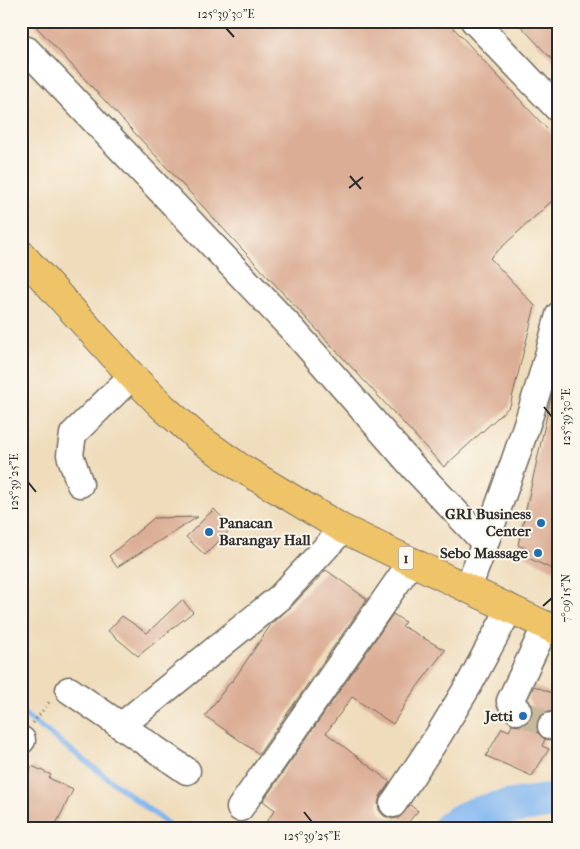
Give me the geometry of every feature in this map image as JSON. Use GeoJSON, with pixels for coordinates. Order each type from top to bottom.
{"type":"FeatureCollection","features":[{"type":"Feature","properties":{"kind":"highway","name":"1"},"geometry":{"type":"LineString","coordinates":[[21,254],[132,376],[197,436],[238,466],[343,529],[552,628]]}},
{"type":"Feature","properties":{"kind":"lane"},"geometry":{"type":"LineString","coordinates":[[474,21],[559,110]]}},
{"type":"Feature","properties":{"kind":"lane"},"geometry":{"type":"LineString","coordinates":[[27,50],[294,332],[414,468],[485,543]]}},
{"type":"Feature","properties":{"kind":"lane"},"geometry":{"type":"LineString","coordinates":[[468,588],[544,372],[559,315]]}},
{"type":"Feature","properties":{"kind":"lane"},"geometry":{"type":"LineString","coordinates":[[80,484],[70,455],[74,434],[132,376]]}},
{"type":"Feature","properties":{"kind":"lane"},"geometry":{"type":"LineString","coordinates":[[121,726],[280,597],[343,529]]}},
{"type":"Feature","properties":{"kind":"lane"},"geometry":{"type":"LineString","coordinates":[[240,808],[412,562]]}},
{"type":"Feature","properties":{"kind":"lane"},"geometry":{"type":"LineString","coordinates":[[393,804],[466,691],[510,608]]}},
{"type":"Feature","properties":{"kind":"lane"},"geometry":{"type":"LineString","coordinates":[[518,711],[510,701],[552,628]]}},
{"type":"Feature","properties":{"kind":"lane"},"geometry":{"type":"LineString","coordinates":[[68,690],[187,771]]}},
{"type":"Feature","properties":{"kind":"building"},"geometry":{"type":"Polygon","coordinates":[[[31,21],[447,21],[559,142],[559,175],[554,199],[490,258],[535,306],[510,406],[444,467],[31,21]]]}},
{"type":"Feature","properties":{"kind":"building"},"geometry":{"type":"Polygon","coordinates":[[[516,21],[559,21],[559,67],[516,21]]]}},
{"type":"Feature","properties":{"kind":"building"},"geometry":{"type":"Polygon","coordinates":[[[552,393],[559,394],[559,572],[526,557],[530,550],[518,545],[552,393]]]}},
{"type":"Feature","properties":{"kind":"building","name":"Panacan Barangay Hall"},"geometry":{"type":"Polygon","coordinates":[[[214,509],[232,528],[205,555],[186,537],[214,509]]]}},
{"type":"Feature","properties":{"kind":"building"},"geometry":{"type":"Polygon","coordinates":[[[198,517],[117,567],[109,556],[154,518],[198,517]]]}},
{"type":"Feature","properties":{"kind":"building"},"geometry":{"type":"Polygon","coordinates":[[[326,570],[367,599],[259,754],[205,716],[232,682],[272,623],[291,607],[326,570]]]}},
{"type":"Feature","properties":{"kind":"building"},"geometry":{"type":"Polygon","coordinates":[[[182,600],[193,612],[138,656],[108,631],[122,616],[147,633],[182,600]]]}},
{"type":"Feature","properties":{"kind":"building"},"geometry":{"type":"Polygon","coordinates":[[[393,614],[405,622],[402,626],[445,650],[411,695],[393,724],[352,697],[326,733],[390,782],[380,796],[378,803],[379,810],[384,816],[392,819],[399,818],[410,805],[418,811],[403,828],[262,828],[275,810],[263,801],[393,614]]]}},
{"type":"Feature","properties":{"kind":"building"},"geometry":{"type":"Polygon","coordinates":[[[534,686],[559,696],[559,707],[557,712],[545,712],[539,717],[536,724],[537,732],[545,739],[542,746],[549,749],[532,776],[486,756],[502,728],[509,731],[512,725],[521,726],[532,717],[533,708],[528,699],[534,686]]]}},
{"type":"Feature","properties":{"kind":"building"},"geometry":{"type":"Polygon","coordinates":[[[32,766],[51,775],[49,778],[73,790],[54,828],[21,828],[21,774],[27,777],[32,766]]]}},
{"type":"Feature","properties":{"kind":"waterway"},"geometry":{"type":"LineString","coordinates":[[21,712],[173,828]]}},
{"type":"Feature","properties":{"kind":"waterway"},"geometry":{"type":"LineString","coordinates":[[450,828],[473,815],[487,811],[559,800]]}},
{"type":"Feature","properties":{"kind":"tunnel"},"geometry":{"type":"LineString","coordinates":[[518,711],[551,726]]}},
{"type":"Feature","properties":{"kind":"place","name":"GRI Business Center"},"geometry":{"type":"Point","coordinates":[541,523]}},
{"type":"Feature","properties":{"kind":"place","name":"Panacan Barangay Hall"},"geometry":{"type":"Point","coordinates":[209,532]}},
{"type":"Feature","properties":{"kind":"place","name":"Sebo Massage"},"geometry":{"type":"Point","coordinates":[538,553]}},
{"type":"Feature","properties":{"kind":"place","name":"Jetti"},"geometry":{"type":"Point","coordinates":[523,716]}}]}
